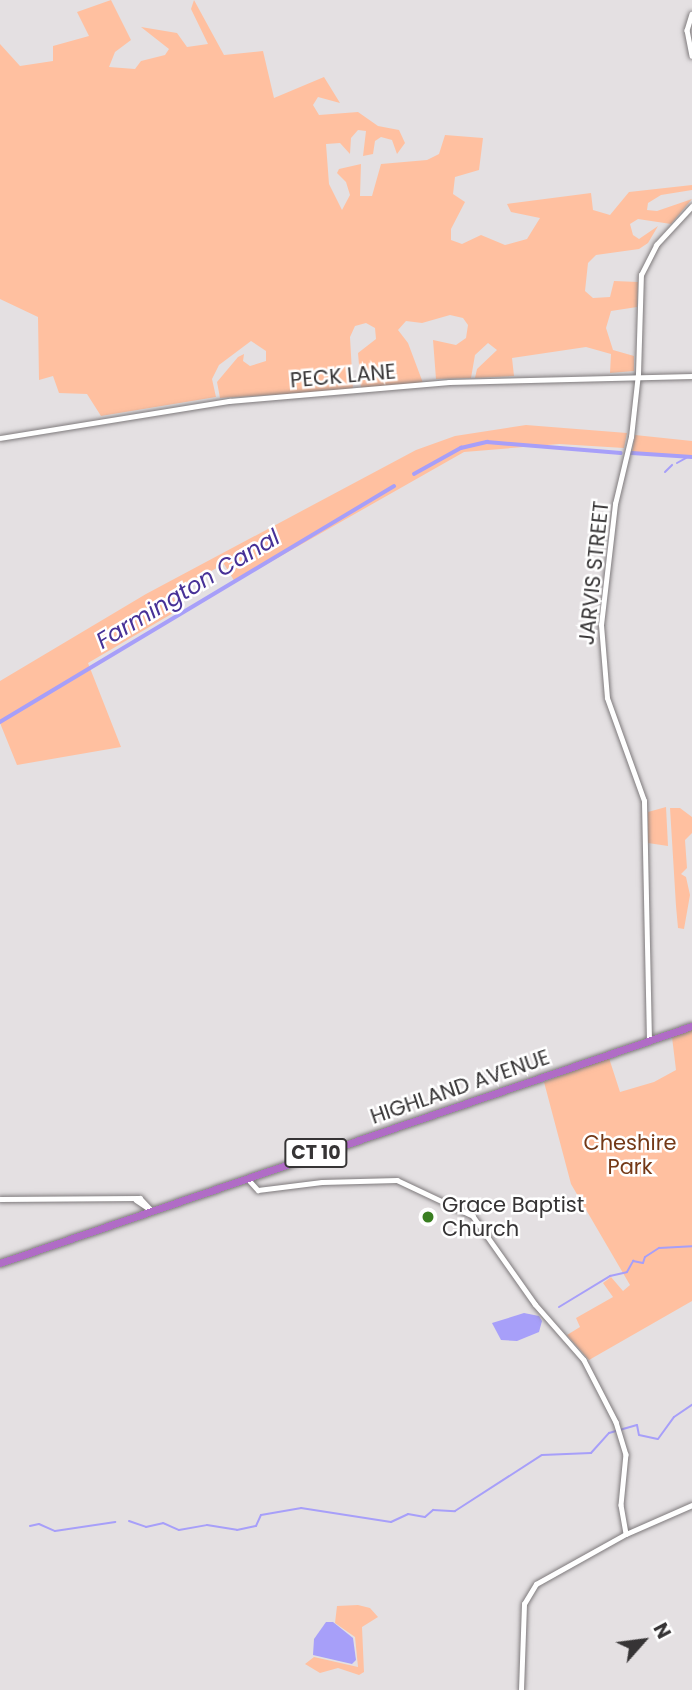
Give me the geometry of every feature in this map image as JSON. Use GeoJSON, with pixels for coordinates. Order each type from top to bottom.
{"type":"FeatureCollection","features":[{"type":"Feature","properties":{"kind":"highway","name":"HIGHLAND AVENUE"},"geometry":{"type":"LineString","coordinates":[[0,1262],[692,1026]]}},
{"type":"Feature","properties":{"kind":"street"},"geometry":{"type":"LineString","coordinates":[[692,14],[687,30],[692,56]]}},
{"type":"Feature","properties":{"kind":"street","name":"JARVIS STREET"},"geometry":{"type":"LineString","coordinates":[[649,1041],[643,801],[618,736],[601,663],[606,564],[638,374],[641,275],[656,244],[692,206]]}},
{"type":"Feature","properties":{"kind":"street","name":"PECK LANE"},"geometry":{"type":"LineString","coordinates":[[0,438],[229,401],[449,382],[638,374],[692,376]]}},
{"type":"Feature","properties":{"kind":"street"},"geometry":{"type":"LineString","coordinates":[[247,1178],[258,1190],[322,1182],[397,1180],[468,1212],[542,1312],[587,1364],[622,1434],[626,1454],[621,1505],[626,1534]]}},
{"type":"Feature","properties":{"kind":"street"},"geometry":{"type":"LineString","coordinates":[[0,1199],[136,1199],[151,1210]]}},
{"type":"Feature","properties":{"kind":"street"},"geometry":{"type":"LineString","coordinates":[[521,1690],[524,1604],[536,1584],[626,1534],[692,1505]]}},
{"type":"Feature","properties":{"kind":"green space"},"geometry":{"type":"Polygon","coordinates":[[[111,0],[131,40],[115,52],[109,67],[135,69],[141,61],[165,55],[169,49],[141,27],[177,33],[187,47],[208,44],[191,9],[194,0],[224,55],[263,51],[274,98],[324,77],[340,103],[318,97],[313,105],[319,115],[358,112],[378,126],[399,130],[405,143],[397,154],[392,140],[381,137],[375,141],[373,154],[363,156],[366,131],[358,130],[351,138],[350,154],[340,143],[326,144],[329,184],[342,210],[350,195],[346,182],[337,173],[339,169],[361,164],[360,196],[372,196],[381,164],[427,160],[439,154],[445,135],[483,138],[479,170],[455,177],[453,194],[465,202],[451,229],[451,240],[462,244],[481,235],[505,245],[527,239],[540,218],[511,212],[507,204],[591,193],[593,210],[610,215],[629,192],[692,185],[692,190],[661,195],[648,203],[647,210],[657,211],[692,199],[671,224],[638,219],[630,224],[633,235],[639,239],[658,226],[648,243],[639,249],[596,255],[588,263],[585,291],[593,298],[610,297],[614,281],[638,282],[637,307],[611,311],[606,328],[613,350],[634,356],[634,371],[610,373],[611,354],[586,347],[512,358],[514,376],[475,378],[477,369],[497,350],[488,343],[475,355],[471,378],[436,379],[433,340],[456,345],[466,338],[468,325],[463,318],[450,315],[422,323],[406,321],[398,330],[408,343],[423,383],[361,388],[358,353],[376,339],[375,328],[366,323],[355,326],[350,337],[353,390],[220,398],[217,382],[238,357],[244,354],[243,361],[250,366],[266,361],[266,351],[251,341],[219,365],[212,379],[216,397],[101,416],[87,394],[59,393],[53,376],[39,380],[38,317],[0,299],[0,44],[20,66],[53,61],[53,46],[89,36],[77,12],[111,0]]]}},
{"type":"Feature","properties":{"kind":"green space"},"geometry":{"type":"Polygon","coordinates":[[[526,425],[627,433],[624,448],[559,444],[464,452],[235,582],[224,564],[171,593],[180,609],[88,663],[121,747],[17,765],[0,723],[0,681],[146,594],[416,450],[455,436],[526,425]]]}},
{"type":"Feature","properties":{"kind":"green space"},"geometry":{"type":"Polygon","coordinates":[[[635,435],[692,441],[692,456],[632,453],[635,435]]]}},
{"type":"Feature","properties":{"kind":"green space"},"geometry":{"type":"Polygon","coordinates":[[[666,807],[668,846],[648,843],[648,812],[666,807]]]}},
{"type":"Feature","properties":{"kind":"green space"},"geometry":{"type":"Polygon","coordinates":[[[670,808],[680,808],[692,817],[692,833],[685,840],[687,868],[681,874],[686,877],[690,895],[684,929],[678,928],[670,808]]]}},
{"type":"Feature","properties":{"kind":"green space","name":"Cheshire Park"},"geometry":{"type":"Polygon","coordinates":[[[692,1030],[692,1301],[589,1360],[567,1335],[580,1327],[576,1318],[613,1297],[603,1283],[611,1277],[623,1291],[630,1285],[571,1184],[544,1082],[609,1058],[620,1092],[654,1082],[676,1070],[672,1037],[692,1030]]]}},
{"type":"Feature","properties":{"kind":"green space"},"geometry":{"type":"Polygon","coordinates":[[[358,1605],[370,1608],[378,1617],[362,1627],[364,1672],[359,1675],[338,1668],[320,1673],[305,1664],[314,1657],[358,1667],[355,1637],[335,1623],[337,1606],[358,1605]]]}},
{"type":"Feature","properties":{"kind":"shaded area"},"geometry":{"type":"Polygon","coordinates":[[[524,1313],[539,1316],[542,1321],[539,1332],[517,1341],[501,1340],[492,1323],[524,1313]]]}},
{"type":"Feature","properties":{"kind":"shaded area"},"geometry":{"type":"Polygon","coordinates":[[[326,1622],[333,1622],[353,1638],[356,1660],[352,1664],[313,1655],[314,1639],[326,1622]]]}},
{"type":"Feature","properties":{"kind":"waterway","name":"Farmington Canal"},"geometry":{"type":"LineString","coordinates":[[414,474],[461,448],[487,442],[621,453]]}},
{"type":"Feature","properties":{"kind":"waterway","name":"Farmington Canal"},"geometry":{"type":"LineString","coordinates":[[632,453],[692,457]]}},
{"type":"Feature","properties":{"kind":"waterway","name":"Farmington Canal"},"geometry":{"type":"LineString","coordinates":[[677,463],[688,457]]}},
{"type":"Feature","properties":{"kind":"waterway"},"geometry":{"type":"LineString","coordinates":[[665,472],[672,465]]}},
{"type":"Feature","properties":{"kind":"waterway","name":"Farmington Canal"},"geometry":{"type":"LineString","coordinates":[[0,722],[394,486]]}},
{"type":"Feature","properties":{"kind":"waterway"},"geometry":{"type":"LineString","coordinates":[[559,1307],[610,1276],[627,1272],[633,1261],[643,1263],[645,1257],[659,1248],[692,1246]]}},
{"type":"Feature","properties":{"kind":"waterway"},"geometry":{"type":"LineString","coordinates":[[129,1521],[146,1527],[163,1523],[179,1530],[207,1525],[237,1530],[256,1526],[261,1515],[301,1508],[391,1522],[408,1514],[425,1517],[433,1510],[455,1511],[542,1455],[591,1453],[609,1433],[637,1425],[639,1435],[658,1439],[674,1417],[692,1405]]}},
{"type":"Feature","properties":{"kind":"waterway"},"geometry":{"type":"LineString","coordinates":[[30,1526],[39,1524],[55,1531],[115,1522]]}},
{"type":"Feature","properties":{"kind":"place","name":"Grace Baptist Church"},"geometry":{"type":"Point","coordinates":[428,1217]}}]}
